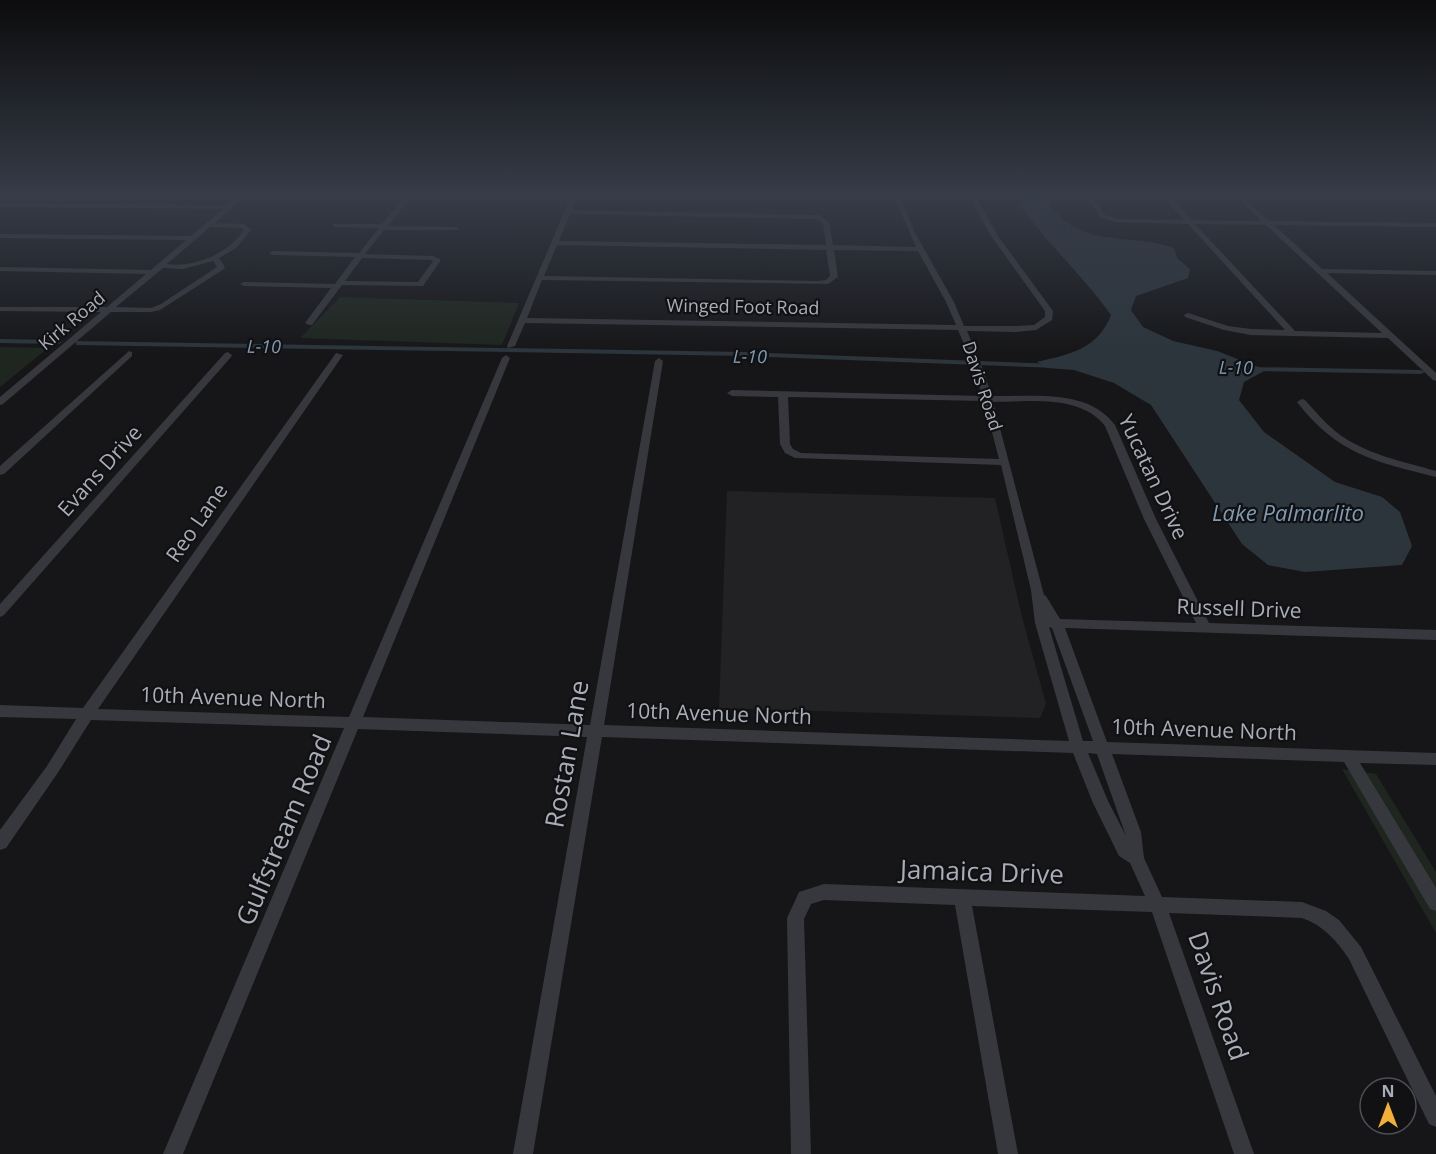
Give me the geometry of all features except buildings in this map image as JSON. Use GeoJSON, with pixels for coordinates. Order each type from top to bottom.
{"type":"FeatureCollection","features":[{"type":"Feature","properties":{"kind":"street","name":"Kirk Road"},"geometry":{"type":"LineString","coordinates":[[0,402],[181,248]]}},
{"type":"Feature","properties":{"kind":"street"},"geometry":{"type":"LineString","coordinates":[[161,265],[177,267],[215,258],[232,248]]}},
{"type":"Feature","properties":{"kind":"street"},"geometry":{"type":"LineString","coordinates":[[309,323],[367,248]]}},
{"type":"Feature","properties":{"kind":"street","name":"Gulfstream Road"},"geometry":{"type":"LineString","coordinates":[[173,1154],[553,248]]}},
{"type":"Feature","properties":{"kind":"street"},"geometry":{"type":"LineString","coordinates":[[822,248],[920,249]]}},
{"type":"Feature","properties":{"kind":"street"},"geometry":{"type":"LineString","coordinates":[[540,279],[823,283],[831,281],[834,277],[830,248]]}},
{"type":"Feature","properties":{"kind":"street","name":"Winged Foot Road"},"geometry":{"type":"LineString","coordinates":[[522,320],[963,328],[1031,328],[1046,322],[1050,314],[1003,248]]}},
{"type":"Feature","properties":{"kind":"street"},"geometry":{"type":"LineString","coordinates":[[1214,248],[1293,334]]}},
{"type":"Feature","properties":{"kind":"street"},"geometry":{"type":"LineString","coordinates":[[1295,248],[1436,378]]}},
{"type":"Feature","properties":{"kind":"street","name":"Davis Road"},"geometry":{"type":"LineString","coordinates":[[920,249],[963,328],[988,398],[1037,590],[1041,623],[1078,747],[1101,803],[1125,851],[1136,858]]}},
{"type":"Feature","properties":{"kind":"street"},"geometry":{"type":"LineString","coordinates":[[244,284],[420,284],[437,260],[433,258],[273,253]]}},
{"type":"Feature","properties":{"kind":"street"},"geometry":{"type":"LineString","coordinates":[[0,309],[145,311],[165,305],[195,282],[221,267],[215,258]]}},
{"type":"Feature","properties":{"kind":"street"},"geometry":{"type":"LineString","coordinates":[[0,269],[153,272]]}},
{"type":"Feature","properties":{"kind":"street"},"geometry":{"type":"LineString","coordinates":[[1320,271],[1436,273]]}},
{"type":"Feature","properties":{"kind":"street"},"geometry":{"type":"LineString","coordinates":[[1188,315],[1239,330],[1293,334],[1391,336]]}},
{"type":"Feature","properties":{"kind":"street"},"geometry":{"type":"LineString","coordinates":[[0,472],[129,354]]}},
{"type":"Feature","properties":{"kind":"street","name":"Evans Drive"},"geometry":{"type":"LineString","coordinates":[[0,612],[228,355]]}},
{"type":"Feature","properties":{"kind":"street","name":"Reo Lane"},"geometry":{"type":"LineString","coordinates":[[0,843],[52,770],[87,714],[339,356]]}},
{"type":"Feature","properties":{"kind":"street","name":"Rostan Lane"},"geometry":{"type":"LineString","coordinates":[[523,1154],[658,361]]}},
{"type":"Feature","properties":{"kind":"street","name":"Yucatan Drive"},"geometry":{"type":"LineString","coordinates":[[732,393],[1066,401],[1088,407],[1110,425],[1150,519],[1205,628]]}},
{"type":"Feature","properties":{"kind":"street"},"geometry":{"type":"LineString","coordinates":[[783,394],[784,444],[789,451],[799,456],[1005,462]]}},
{"type":"Feature","properties":{"kind":"street"},"geometry":{"type":"LineString","coordinates":[[1302,402],[1323,426],[1344,442],[1380,457],[1436,474]]}},
{"type":"Feature","properties":{"kind":"street","name":"Davis Road"},"geometry":{"type":"LineString","coordinates":[[1037,590],[1057,624],[1132,832],[1136,858],[1157,904],[1244,1154]]}},
{"type":"Feature","properties":{"kind":"street","name":"Russell Drive"},"geometry":{"type":"LineString","coordinates":[[1041,623],[1436,635]]}},
{"type":"Feature","properties":{"kind":"street","name":"10th Avenue North"},"geometry":{"type":"LineString","coordinates":[[0,711],[1436,759]]}},
{"type":"Feature","properties":{"kind":"street"},"geometry":{"type":"LineString","coordinates":[[1348,756],[1436,903]]}},
{"type":"Feature","properties":{"kind":"street","name":"Jamaica Drive"},"geometry":{"type":"LineString","coordinates":[[801,1154],[795,918],[805,898],[824,892],[1302,910],[1317,914],[1330,921],[1355,953],[1436,1117]]}},
{"type":"Feature","properties":{"kind":"street"},"geometry":{"type":"LineString","coordinates":[[962,897],[1008,1154]]}},
{"type":"Feature","properties":{"kind":"shaded area"},"geometry":{"type":"Polygon","coordinates":[[[340,297],[519,303],[502,345],[300,338],[340,297]]]}},
{"type":"Feature","properties":{"kind":"shaded area"},"geometry":{"type":"Polygon","coordinates":[[[0,347],[48,348],[0,387],[0,347]]]}},
{"type":"Feature","properties":{"kind":"shaded area"},"geometry":{"type":"Polygon","coordinates":[[[727,491],[995,498],[1021,613],[1046,704],[1040,718],[719,708],[727,491]]]}},
{"type":"Feature","properties":{"kind":"shaded area"},"geometry":{"type":"Polygon","coordinates":[[[1342,769],[1376,774],[1436,872],[1436,933],[1342,769]]]}},
{"type":"Feature","properties":{"kind":"water","name":"Lake Palmarlito"},"geometry":{"type":"Polygon","coordinates":[[[1054,248],[1174,248],[1177,258],[1190,269],[1188,278],[1136,296],[1131,310],[1143,327],[1173,341],[1217,351],[1266,370],[1244,382],[1239,400],[1264,432],[1335,482],[1382,497],[1400,512],[1412,546],[1402,565],[1305,572],[1268,565],[1242,544],[1151,405],[1114,383],[1074,370],[1047,368],[1037,362],[1081,349],[1098,336],[1105,327],[1111,315],[1054,248]]]}},
{"type":"Feature","properties":{"kind":"waterway","name":"L-10"},"geometry":{"type":"LineString","coordinates":[[0,341],[58,342]]}},
{"type":"Feature","properties":{"kind":"waterway","name":"L-10"},"geometry":{"type":"LineString","coordinates":[[79,343],[745,354],[1056,366]]}},
{"type":"Feature","properties":{"kind":"waterway","name":"L-10"},"geometry":{"type":"LineString","coordinates":[[1252,369],[1421,372]]}}]}
